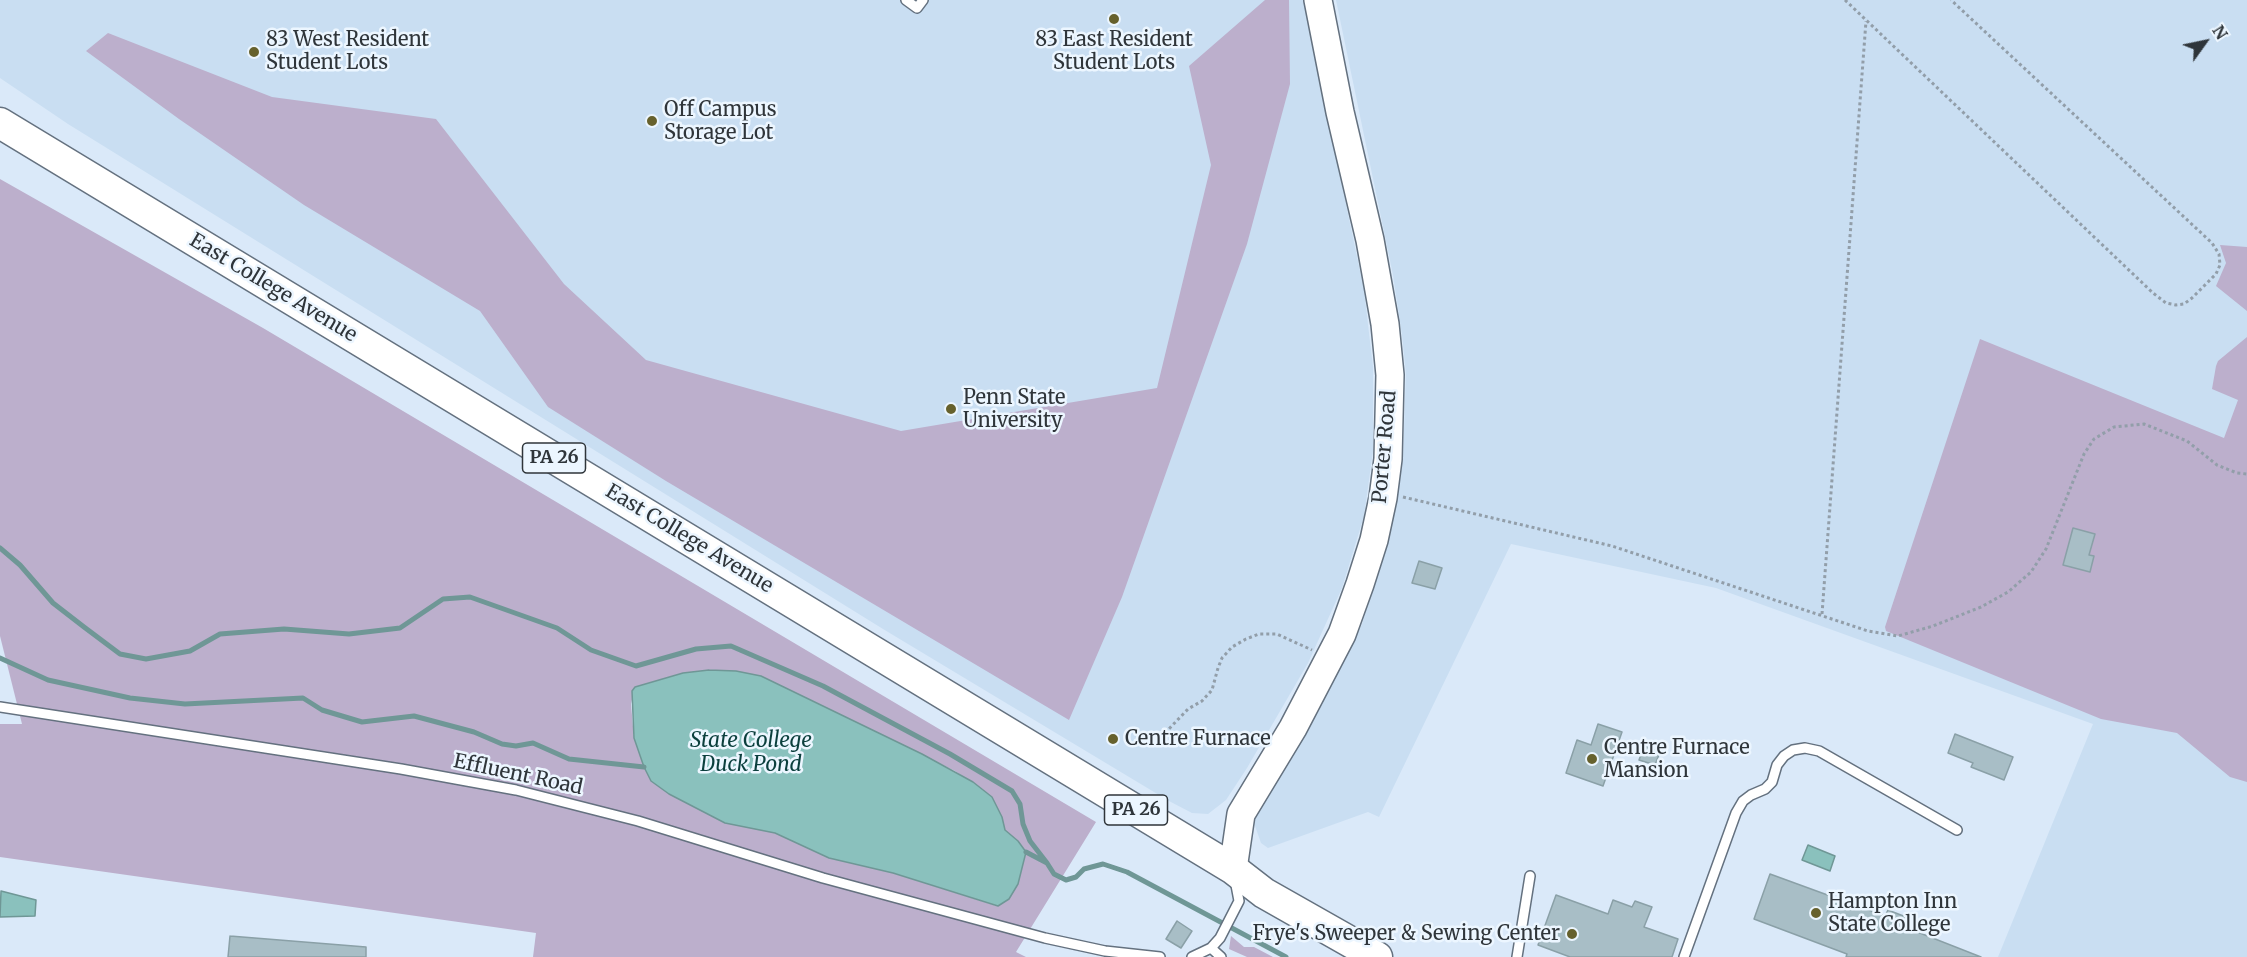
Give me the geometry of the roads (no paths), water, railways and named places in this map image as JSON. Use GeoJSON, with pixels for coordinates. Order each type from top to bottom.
{"type":"FeatureCollection","features":[{"type":"Feature","properties":{"kind":"main road"},"geometry":{"type":"LineString","coordinates":[[0,105],[69,164]]}},
{"type":"Feature","properties":{"kind":"main road","name":"East College Avenue"},"geometry":{"type":"LineString","coordinates":[[0,123],[1233,869],[1264,893],[1377,957]]}},
{"type":"Feature","properties":{"kind":"main road"},"geometry":{"type":"LineString","coordinates":[[0,129],[28,140]]}},
{"type":"Feature","properties":{"kind":"street","name":"Porter Road"},"geometry":{"type":"LineString","coordinates":[[1233,869],[1241,814],[1293,728],[1342,633],[1374,540],[1384,492],[1391,407],[1385,324],[1370,240],[1340,112],[1318,0]]}},
{"type":"Feature","properties":{"kind":"lane"},"geometry":{"type":"LineString","coordinates":[[906,0],[916,8],[923,0]]}},
{"type":"Feature","properties":{"kind":"lane","name":"Effluent Road"},"geometry":{"type":"LineString","coordinates":[[0,707],[389,767],[516,790],[638,821],[823,878],[1016,930],[1105,951],[1160,957]]}},
{"type":"Feature","properties":{"kind":"lane"},"geometry":{"type":"LineString","coordinates":[[1684,957],[1736,813],[1743,801],[1765,789],[1772,782],[1777,765],[1793,750],[1805,748],[1819,751],[1957,830]]}},
{"type":"Feature","properties":{"kind":"lane"},"geometry":{"type":"LineString","coordinates":[[1192,957],[1211,948],[1222,934],[1239,901],[1233,869]]}},
{"type":"Feature","properties":{"kind":"lane"},"geometry":{"type":"LineString","coordinates":[[1517,957],[1530,876]]}},
{"type":"Feature","properties":{"kind":"lane"},"geometry":{"type":"LineString","coordinates":[[1211,948],[1221,957]]}},
{"type":"Feature","properties":{"kind":"water","name":"State College Duck Pond"},"geometry":{"type":"Polygon","coordinates":[[[709,670],[736,671],[761,676],[922,754],[973,782],[992,797],[1002,817],[1005,830],[1018,841],[1026,852],[1018,884],[1009,899],[998,906],[893,873],[829,858],[775,833],[725,823],[669,794],[651,781],[634,738],[632,691],[635,687],[683,673],[709,670]]]}},
{"type":"Feature","properties":{"kind":"water"},"geometry":{"type":"Polygon","coordinates":[[[1808,845],[1835,856],[1830,871],[1802,860],[1808,845]]]}},
{"type":"Feature","properties":{"kind":"water"},"geometry":{"type":"Polygon","coordinates":[[[1,891],[36,900],[35,916],[0,917],[1,891]]]}},
{"type":"Feature","properties":{"kind":"waterway"},"geometry":{"type":"LineString","coordinates":[[0,548],[20,565],[53,603],[84,627],[120,654],[146,659],[190,651],[220,634],[284,629],[349,634],[400,628],[443,599],[470,597],[557,628],[591,650],[636,666],[696,649],[731,646],[823,686],[950,754],[1012,791],[1020,804],[1023,824],[1030,841],[1047,863]]}},
{"type":"Feature","properties":{"kind":"waterway"},"geometry":{"type":"LineString","coordinates":[[0,658],[48,680],[130,698],[185,704],[303,698],[322,710],[362,722],[414,716],[474,732],[502,744],[516,746],[533,743],[569,759],[644,767]]}},
{"type":"Feature","properties":{"kind":"waterway"},"geometry":{"type":"LineString","coordinates":[[1026,852],[1047,863],[1054,874],[1066,880],[1076,877],[1084,869],[1103,864],[1127,872],[1286,957]]}},
{"type":"Feature","properties":{"kind":"place","name":"83 East Resident Student Lots"},"geometry":{"type":"Point","coordinates":[1114,19]}},
{"type":"Feature","properties":{"kind":"place","name":"83 West Resident Student Lots"},"geometry":{"type":"Point","coordinates":[254,52]}},
{"type":"Feature","properties":{"kind":"place","name":"Off Campus Storage Lot"},"geometry":{"type":"Point","coordinates":[652,121]}},
{"type":"Feature","properties":{"kind":"place","name":"Penn State University"},"geometry":{"type":"Point","coordinates":[951,409]}},
{"type":"Feature","properties":{"kind":"place","name":"Centre Furnace"},"geometry":{"type":"Point","coordinates":[1113,739]}},
{"type":"Feature","properties":{"kind":"place","name":"Centre Furnace Mansion"},"geometry":{"type":"Point","coordinates":[1592,759]}},
{"type":"Feature","properties":{"kind":"place","name":"Hampton Inn State College"},"geometry":{"type":"Point","coordinates":[1816,913]}},
{"type":"Feature","properties":{"kind":"place","name":"Frye's Sweeper & Sewing Center"},"geometry":{"type":"Point","coordinates":[1572,934]}}]}
